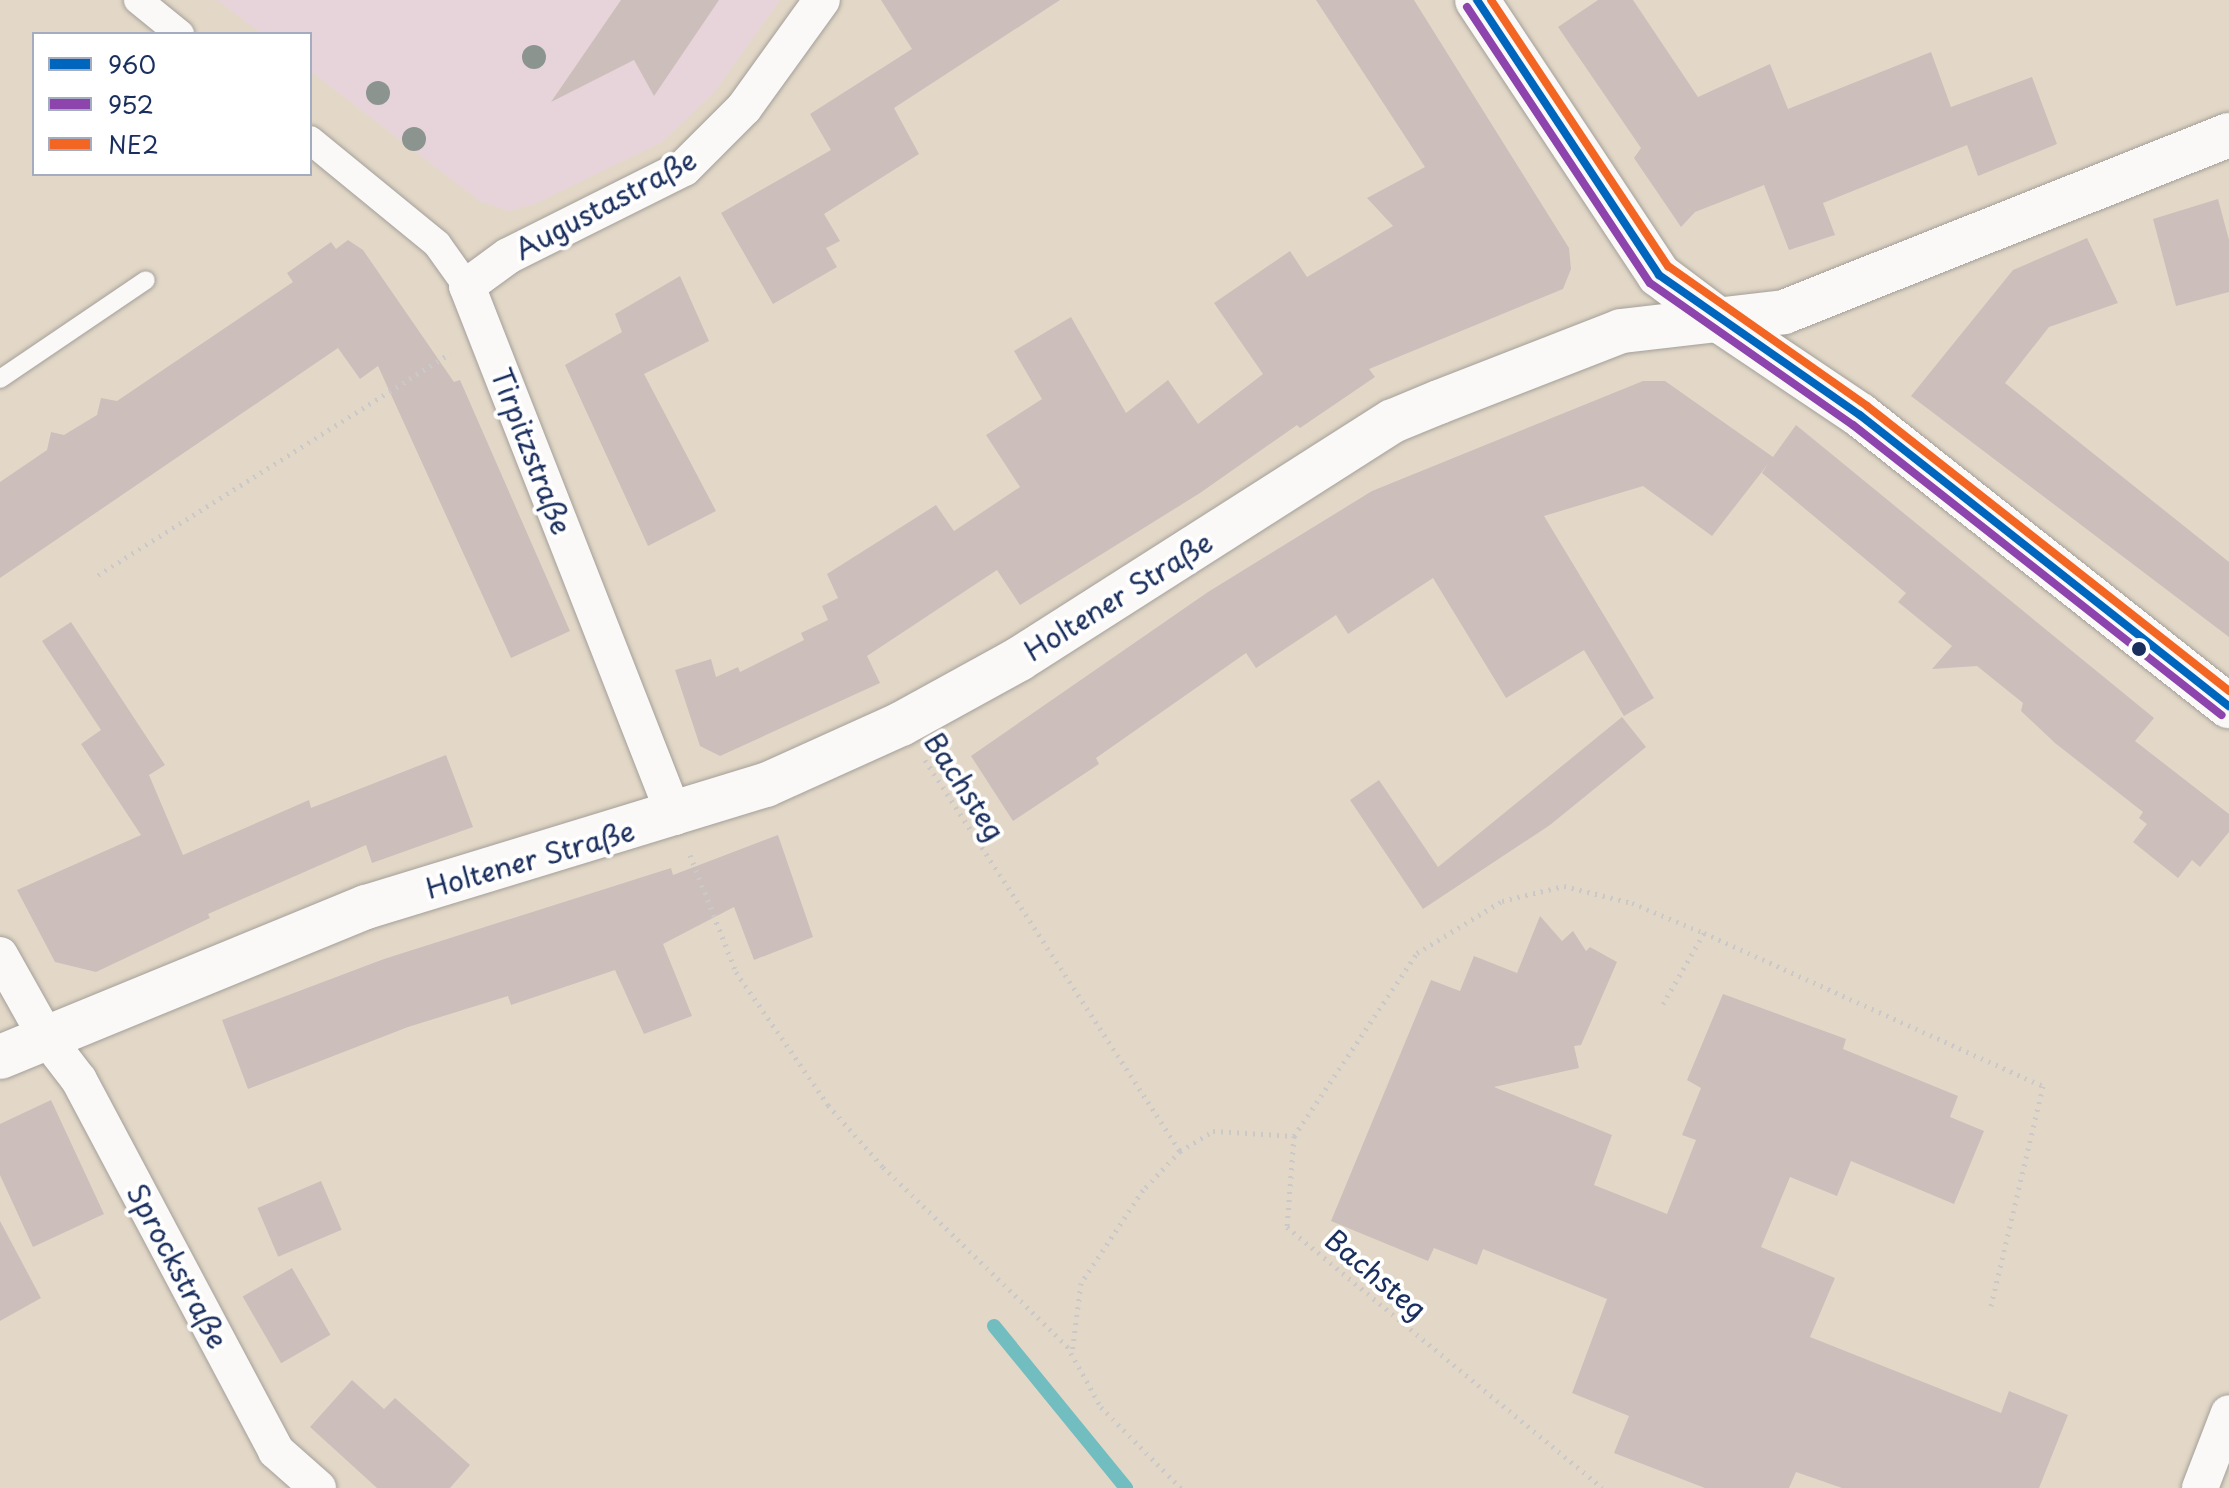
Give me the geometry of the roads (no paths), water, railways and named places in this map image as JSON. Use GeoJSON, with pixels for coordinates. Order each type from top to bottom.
{"type":"FeatureCollection","features":[{"type":"Feature","properties":{"kind":"main road"},"geometry":{"type":"LineString","coordinates":[[1477,0],[1659,275],[1723,323],[1849,407],[2229,706]]}},
{"type":"Feature","properties":{"kind":"main road","name":"Holtener Straße"},"geometry":{"type":"LineString","coordinates":[[0,1057],[366,907],[675,817],[766,785],[901,724],[1019,659],[1393,421],[1598,337],[1723,323],[1810,303],[2229,135]]}},
{"type":"Feature","properties":{"kind":"street"},"geometry":{"type":"LineString","coordinates":[[138,0],[178,32]]}},
{"type":"Feature","properties":{"kind":"street","name":"Augustastraße"},"geometry":{"type":"LineString","coordinates":[[467,286],[508,256],[684,168],[744,108],[822,0]]}},
{"type":"Feature","properties":{"kind":"street","name":"Tirpitzstraße"},"geometry":{"type":"LineString","coordinates":[[312,142],[437,244],[467,286],[675,817]]}},
{"type":"Feature","properties":{"kind":"street","name":"Sprockstraße"},"geometry":{"type":"LineString","coordinates":[[0,955],[46,1037],[79,1080],[276,1451],[318,1488]]}},
{"type":"Feature","properties":{"kind":"street"},"geometry":{"type":"LineString","coordinates":[[2200,1488],[2229,1413]]}},
{"type":"Feature","properties":{"kind":"lane"},"geometry":{"type":"LineString","coordinates":[[0,379],[146,280]]}},
{"type":"Feature","properties":{"kind":"waterway"},"geometry":{"type":"LineString","coordinates":[[994,1326],[1126,1488]]}}]}
